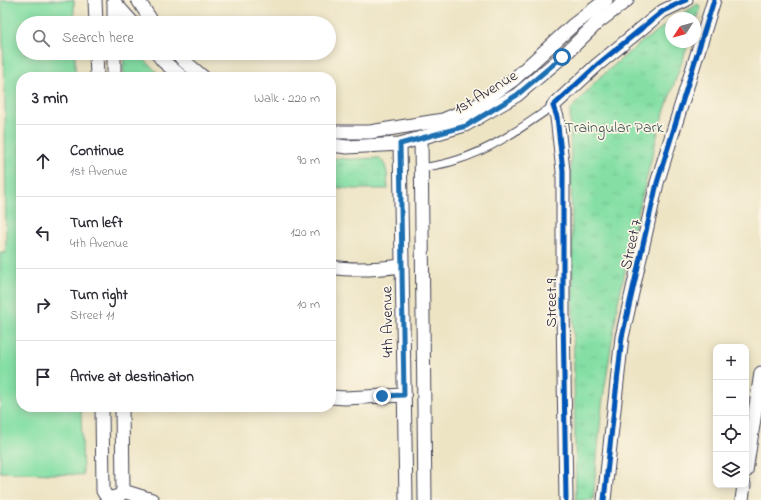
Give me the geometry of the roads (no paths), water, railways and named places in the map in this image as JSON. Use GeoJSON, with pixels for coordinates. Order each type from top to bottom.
{"type":"FeatureCollection","features":[{"type":"Feature","properties":{"kind":"street"},"geometry":{"type":"LineString","coordinates":[[95,0],[96,16]]}},
{"type":"Feature","properties":{"kind":"street"},"geometry":{"type":"LineString","coordinates":[[138,0],[148,16]]}},
{"type":"Feature","properties":{"kind":"street","name":"1st Avenue"},"geometry":{"type":"LineString","coordinates":[[336,132],[370,132],[443,120],[476,106],[513,80],[572,26],[606,0]]}},
{"type":"Feature","properties":{"kind":"street","name":"1st Avenue"},"geometry":{"type":"LineString","coordinates":[[336,146],[347,148],[400,144],[466,126],[517,95],[562,57],[598,22],[627,0]]}},
{"type":"Feature","properties":{"kind":"street"},"geometry":{"type":"LineString","coordinates":[[553,106],[597,65],[663,11],[686,0]]}},
{"type":"Feature","properties":{"kind":"street","name":"Street 7"},"geometry":{"type":"LineString","coordinates":[[604,500],[622,337],[657,183],[714,0]]}},
{"type":"Feature","properties":{"kind":"street"},"geometry":{"type":"LineString","coordinates":[[114,1],[114,16]]}},
{"type":"Feature","properties":{"kind":"street"},"geometry":{"type":"LineString","coordinates":[[114,1],[126,16]]}},
{"type":"Feature","properties":{"kind":"street"},"geometry":{"type":"LineString","coordinates":[[96,60],[97,72]]}},
{"type":"Feature","properties":{"kind":"street"},"geometry":{"type":"LineString","coordinates":[[114,60],[114,72]]}},
{"type":"Feature","properties":{"kind":"street"},"geometry":{"type":"LineString","coordinates":[[162,60],[176,72]]}},
{"type":"Feature","properties":{"kind":"street"},"geometry":{"type":"LineString","coordinates":[[182,60],[197,72]]}},
{"type":"Feature","properties":{"kind":"street","name":"Street 9"},"geometry":{"type":"LineString","coordinates":[[553,106],[557,117],[563,171],[563,312],[566,500]]}},
{"type":"Feature","properties":{"kind":"street"},"geometry":{"type":"LineString","coordinates":[[421,139],[426,500]]}},
{"type":"Feature","properties":{"kind":"street","name":"4th Avenue"},"geometry":{"type":"LineString","coordinates":[[400,144],[406,500]]}},
{"type":"Feature","properties":{"kind":"street"},"geometry":{"type":"LineString","coordinates":[[336,268],[344,269],[402,266]]}},
{"type":"Feature","properties":{"kind":"street"},"geometry":{"type":"LineString","coordinates":[[749,452],[761,373]]}},
{"type":"Feature","properties":{"kind":"street"},"geometry":{"type":"LineString","coordinates":[[336,397],[345,398],[404,395]]}},
{"type":"Feature","properties":{"kind":"street"},"geometry":{"type":"LineString","coordinates":[[102,412],[103,491],[106,496],[111,498],[119,496],[123,491],[122,412]]}},
{"type":"Feature","properties":{"kind":"street"},"geometry":{"type":"LineString","coordinates":[[742,500],[744,488]]}},
{"type":"Feature","properties":{"kind":"street"},"geometry":{"type":"LineString","coordinates":[[123,491],[152,500]]}},
{"type":"Feature","properties":{"kind":"lane"},"geometry":{"type":"LineString","coordinates":[[421,168],[458,160],[489,146],[519,130],[553,106]]}},
{"type":"Feature","properties":{"kind":"park label","name":"Traingular Park"},"geometry":{"type":"Point","coordinates":[614,126]}}]}
